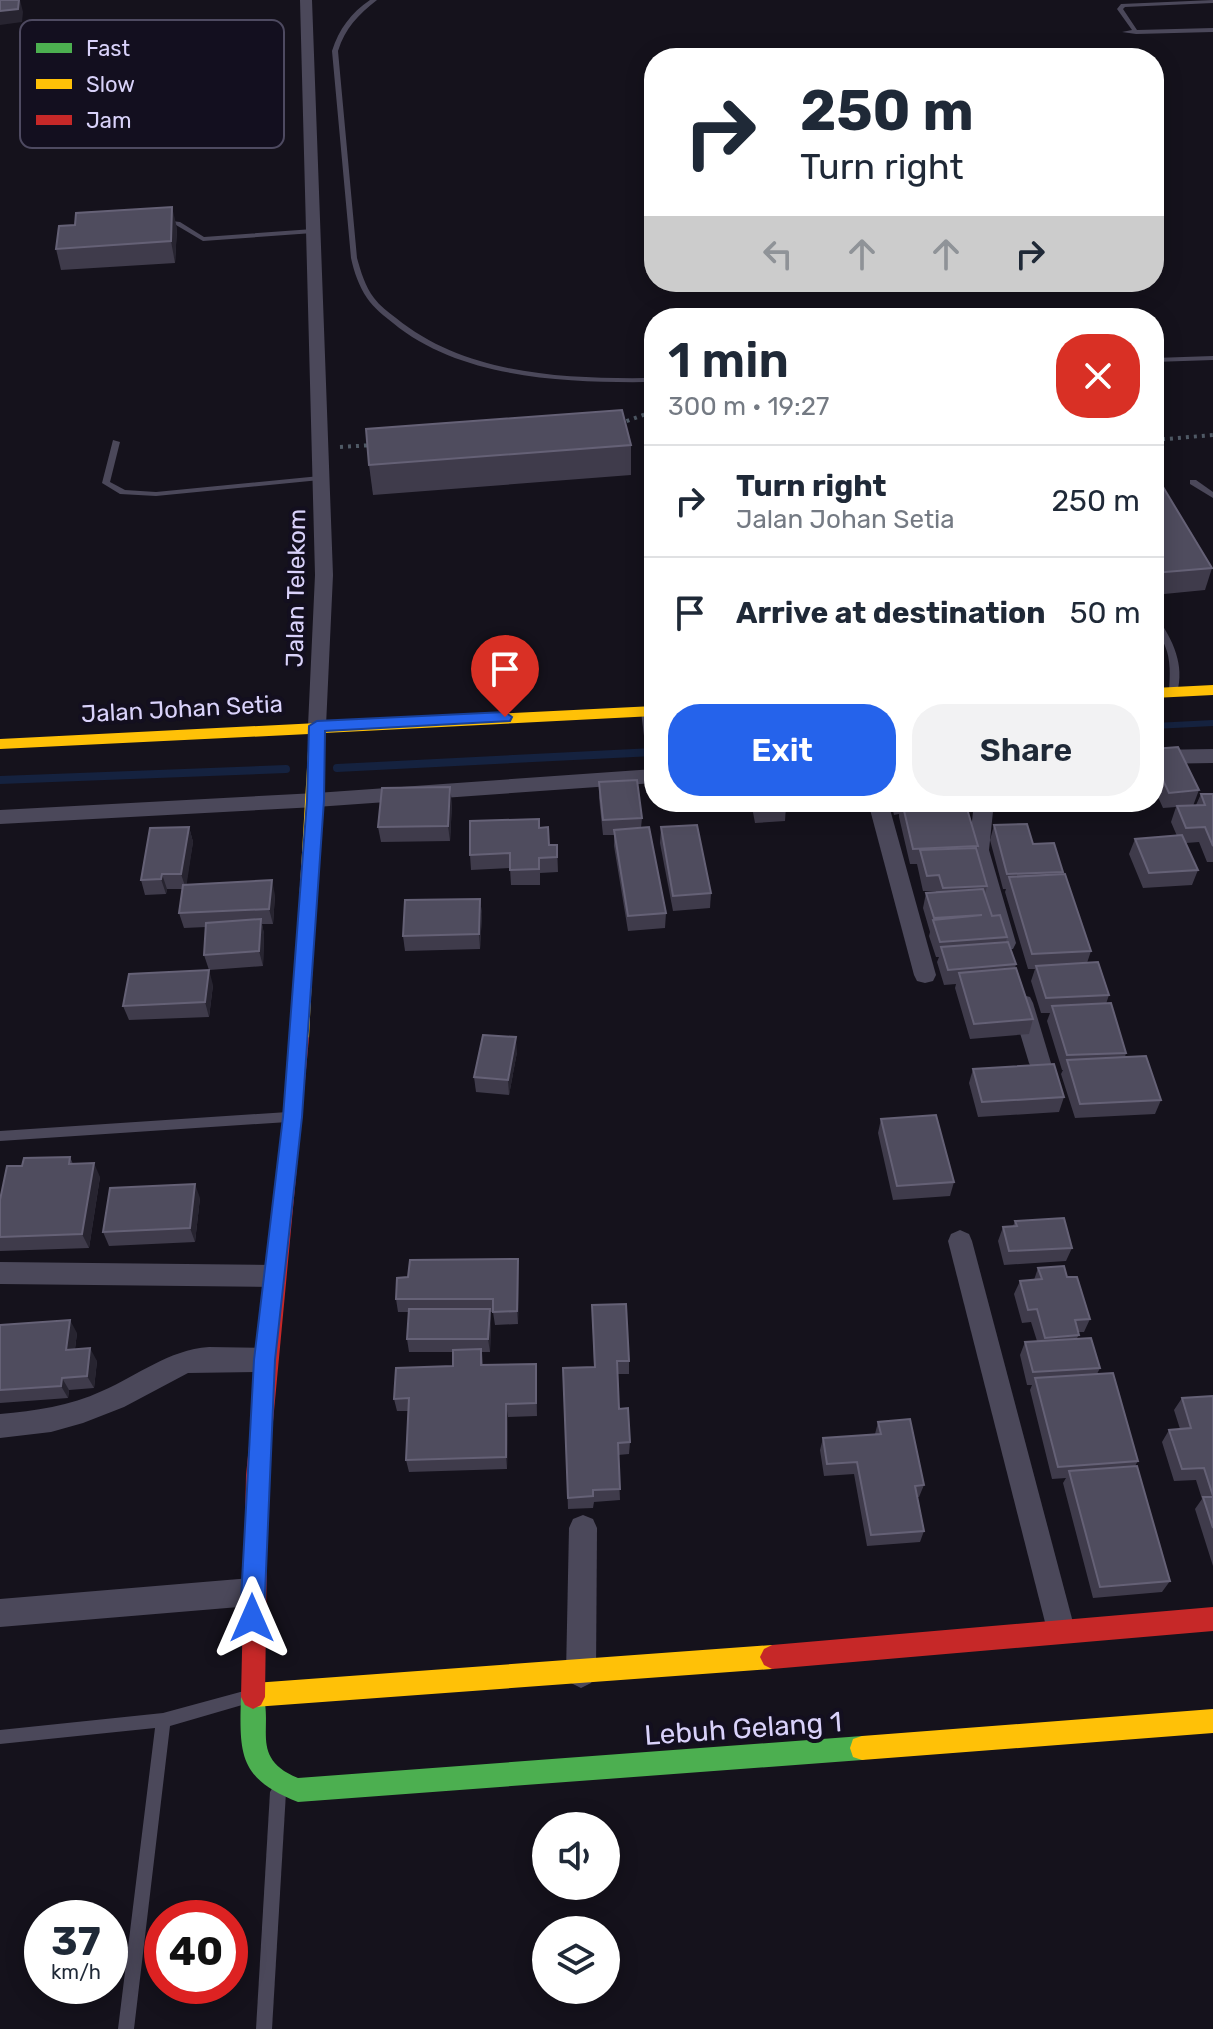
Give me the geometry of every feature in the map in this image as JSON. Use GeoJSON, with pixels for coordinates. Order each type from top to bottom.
{"type":"FeatureCollection","features":[{"type":"Feature","properties":{"kind":"street","name":"Jalan Telekom"},"geometry":{"type":"LineString","coordinates":[[278,1784],[262,1771],[255,1753],[251,1592],[264,1360],[293,1117],[316,800],[324,575],[306,0]]}},
{"type":"Feature","properties":{"kind":"street"},"geometry":{"type":"LineString","coordinates":[[1164,692],[1213,690]]}},
{"type":"Feature","properties":{"kind":"street","name":"Jalan Johan Setia"},"geometry":{"type":"LineString","coordinates":[[0,744],[317,726],[644,721]]}},
{"type":"Feature","properties":{"kind":"street"},"geometry":{"type":"LineString","coordinates":[[1164,757],[1213,756]]}},
{"type":"Feature","properties":{"kind":"street"},"geometry":{"type":"LineString","coordinates":[[0,817],[316,800],[644,777]]}},
{"type":"Feature","properties":{"kind":"street"},"geometry":{"type":"LineString","coordinates":[[881,812],[925,975]]}},
{"type":"Feature","properties":{"kind":"street"},"geometry":{"type":"LineString","coordinates":[[983,812],[979,850],[1040,1063]]}},
{"type":"Feature","properties":{"kind":"street"},"geometry":{"type":"LineString","coordinates":[[960,1241],[1061,1630]]}},
{"type":"Feature","properties":{"kind":"street"},"geometry":{"type":"LineString","coordinates":[[0,1273],[274,1276]]}},
{"type":"Feature","properties":{"kind":"street"},"geometry":{"type":"LineString","coordinates":[[0,1426],[48,1422],[76,1415],[109,1402],[177,1364],[193,1360],[264,1360]]}},
{"type":"Feature","properties":{"kind":"street"},"geometry":{"type":"LineString","coordinates":[[581,1673],[583,1528]]}},
{"type":"Feature","properties":{"kind":"street"},"geometry":{"type":"LineString","coordinates":[[0,1613],[251,1592]]}},
{"type":"Feature","properties":{"kind":"street"},"geometry":{"type":"LineString","coordinates":[[254,1695],[581,1673],[1213,1619]]}},
{"type":"Feature","properties":{"kind":"street","name":"Lebuh Gelang 1"},"geometry":{"type":"LineString","coordinates":[[278,1784],[298,1790],[1213,1721]]}},
{"type":"Feature","properties":{"kind":"lane"},"geometry":{"type":"LineString","coordinates":[[374,0],[349,21],[339,36],[335,51],[354,258],[361,281],[377,307],[409,331],[485,364],[583,380],[644,380]]}},
{"type":"Feature","properties":{"kind":"lane"},"geometry":{"type":"LineString","coordinates":[[1136,32],[1120,9],[1123,5],[1213,1]]}},
{"type":"Feature","properties":{"kind":"lane"},"geometry":{"type":"LineString","coordinates":[[1125,32],[1213,30]]}},
{"type":"Feature","properties":{"kind":"lane"},"geometry":{"type":"LineString","coordinates":[[157,223],[178,223],[203,239],[313,231]]}},
{"type":"Feature","properties":{"kind":"lane"},"geometry":{"type":"LineString","coordinates":[[1164,360],[1213,358]]}},
{"type":"Feature","properties":{"kind":"lane"},"geometry":{"type":"LineString","coordinates":[[116,442],[106,483],[123,492],[156,494],[320,478]]}},
{"type":"Feature","properties":{"kind":"lane"},"geometry":{"type":"LineString","coordinates":[[1193,482],[1213,496]]}},
{"type":"Feature","properties":{"kind":"lane"},"geometry":{"type":"LineString","coordinates":[[1164,634],[1176,661],[1174,691]]}},
{"type":"Feature","properties":{"kind":"lane"},"geometry":{"type":"LineString","coordinates":[[0,1136],[293,1117]]}},
{"type":"Feature","properties":{"kind":"lane"},"geometry":{"type":"LineString","coordinates":[[0,1737],[163,1720],[254,1695]]}},
{"type":"Feature","properties":{"kind":"lane"},"geometry":{"type":"LineString","coordinates":[[126,2029],[163,1720]]}},
{"type":"Feature","properties":{"kind":"lane"},"geometry":{"type":"LineString","coordinates":[[264,2029],[278,1784]]}},
{"type":"Feature","properties":{"kind":"path"},"geometry":{"type":"LineString","coordinates":[[614,425],[644,414]]}},
{"type":"Feature","properties":{"kind":"path"},"geometry":{"type":"LineString","coordinates":[[1164,439],[1213,435]]}},
{"type":"Feature","properties":{"kind":"path"},"geometry":{"type":"LineString","coordinates":[[319,448],[378,444]]}},
{"type":"Feature","properties":{"kind":"building"},"geometry":{"type":"Polygon","coordinates":[[[0,0],[19,0],[18,9],[0,11],[0,0]]]}},
{"type":"Feature","properties":{"kind":"building"},"geometry":{"type":"Polygon","coordinates":[[[172,207],[171,241],[56,249],[59,226],[75,225],[76,213],[172,207]]]}},
{"type":"Feature","properties":{"kind":"building"},"geometry":{"type":"Polygon","coordinates":[[[622,410],[631,445],[369,465],[366,429],[622,410]]]}},
{"type":"Feature","properties":{"kind":"building"},"geometry":{"type":"Polygon","coordinates":[[[1164,489],[1212,568],[1164,572],[1164,489]]]}},
{"type":"Feature","properties":{"kind":"building"},"geometry":{"type":"Polygon","coordinates":[[[1178,747],[1199,790],[1169,793],[1164,782],[1164,748],[1178,747]]]}},
{"type":"Feature","properties":{"kind":"building"},"geometry":{"type":"Polygon","coordinates":[[[637,780],[642,818],[603,820],[599,782],[637,780]]]}},
{"type":"Feature","properties":{"kind":"building"},"geometry":{"type":"Polygon","coordinates":[[[450,787],[448,826],[378,827],[382,788],[450,787]]]}},
{"type":"Feature","properties":{"kind":"building"},"geometry":{"type":"Polygon","coordinates":[[[1201,794],[1213,794],[1213,846],[1205,827],[1186,828],[1177,806],[1205,805],[1201,794]]]}},
{"type":"Feature","properties":{"kind":"building"},"geometry":{"type":"Polygon","coordinates":[[[904,812],[968,812],[978,846],[913,849],[904,812]]]}},
{"type":"Feature","properties":{"kind":"building"},"geometry":{"type":"Polygon","coordinates":[[[539,819],[539,828],[548,827],[549,845],[557,845],[557,857],[539,858],[539,869],[510,870],[510,853],[470,855],[470,821],[539,819]]]}},
{"type":"Feature","properties":{"kind":"building"},"geometry":{"type":"Polygon","coordinates":[[[1027,824],[1033,844],[1054,843],[1063,872],[1007,874],[994,825],[1027,824]]]}},
{"type":"Feature","properties":{"kind":"building"},"geometry":{"type":"Polygon","coordinates":[[[697,825],[711,893],[673,896],[661,827],[697,825]]]}},
{"type":"Feature","properties":{"kind":"building"},"geometry":{"type":"Polygon","coordinates":[[[189,827],[181,874],[162,874],[161,879],[141,880],[150,828],[189,827]]]}},
{"type":"Feature","properties":{"kind":"building"},"geometry":{"type":"Polygon","coordinates":[[[649,827],[666,913],[628,916],[614,830],[649,827]]]}},
{"type":"Feature","properties":{"kind":"building"},"geometry":{"type":"Polygon","coordinates":[[[1182,835],[1198,870],[1149,873],[1135,839],[1182,835]]]}},
{"type":"Feature","properties":{"kind":"building"},"geometry":{"type":"Polygon","coordinates":[[[976,848],[987,886],[943,888],[939,875],[927,876],[920,850],[976,848]]]}},
{"type":"Feature","properties":{"kind":"building"},"geometry":{"type":"Polygon","coordinates":[[[1065,874],[1091,951],[1032,954],[1009,877],[1065,874]]]}},
{"type":"Feature","properties":{"kind":"building"},"geometry":{"type":"Polygon","coordinates":[[[272,880],[269,909],[179,913],[183,885],[272,880]]]}},
{"type":"Feature","properties":{"kind":"building"},"geometry":{"type":"Polygon","coordinates":[[[983,889],[992,916],[1000,915],[1007,937],[940,942],[933,920],[982,915],[934,918],[926,893],[983,889]]]}},
{"type":"Feature","properties":{"kind":"building"},"geometry":{"type":"Polygon","coordinates":[[[480,899],[479,934],[403,936],[405,900],[480,899]]]}},
{"type":"Feature","properties":{"kind":"building"},"geometry":{"type":"Polygon","coordinates":[[[261,919],[259,951],[204,955],[206,923],[261,919]]]}},
{"type":"Feature","properties":{"kind":"building"},"geometry":{"type":"Polygon","coordinates":[[[1008,942],[1016,964],[948,970],[941,947],[1008,942]]]}},
{"type":"Feature","properties":{"kind":"building"},"geometry":{"type":"Polygon","coordinates":[[[1098,962],[1109,995],[1046,998],[1036,966],[1098,962]]]}},
{"type":"Feature","properties":{"kind":"building"},"geometry":{"type":"Polygon","coordinates":[[[1016,968],[1033,1019],[974,1024],[959,973],[1016,968]]]}},
{"type":"Feature","properties":{"kind":"building"},"geometry":{"type":"Polygon","coordinates":[[[209,970],[205,1002],[123,1006],[129,974],[209,970]]]}},
{"type":"Feature","properties":{"kind":"building"},"geometry":{"type":"Polygon","coordinates":[[[1111,1003],[1126,1053],[1067,1055],[1052,1006],[1111,1003]]]}},
{"type":"Feature","properties":{"kind":"building"},"geometry":{"type":"Polygon","coordinates":[[[483,1035],[516,1037],[508,1080],[474,1077],[483,1035]]]}},
{"type":"Feature","properties":{"kind":"building"},"geometry":{"type":"Polygon","coordinates":[[[1146,1056],[1161,1100],[1080,1104],[1067,1060],[1146,1056]]]}},
{"type":"Feature","properties":{"kind":"building"},"geometry":{"type":"Polygon","coordinates":[[[1054,1064],[1064,1097],[982,1102],[973,1069],[1054,1064]]]}},
{"type":"Feature","properties":{"kind":"building"},"geometry":{"type":"Polygon","coordinates":[[[936,1115],[954,1182],[897,1186],[881,1119],[936,1115]]]}},
{"type":"Feature","properties":{"kind":"building"},"geometry":{"type":"Polygon","coordinates":[[[70,1157],[69,1164],[94,1163],[82,1234],[0,1237],[0,1200],[7,1166],[22,1166],[24,1158],[70,1157]]]}},
{"type":"Feature","properties":{"kind":"building"},"geometry":{"type":"Polygon","coordinates":[[[195,1184],[190,1228],[103,1232],[110,1188],[195,1184]]]}},
{"type":"Feature","properties":{"kind":"building"},"geometry":{"type":"Polygon","coordinates":[[[1064,1218],[1072,1248],[1009,1251],[1003,1227],[1017,1226],[1015,1221],[1064,1218]]]}},
{"type":"Feature","properties":{"kind":"building"},"geometry":{"type":"Polygon","coordinates":[[[518,1259],[517,1311],[493,1312],[493,1299],[396,1299],[397,1278],[408,1277],[410,1260],[518,1259]]]}},
{"type":"Feature","properties":{"kind":"building"},"geometry":{"type":"Polygon","coordinates":[[[1064,1266],[1067,1277],[1077,1277],[1090,1319],[1075,1320],[1079,1335],[1045,1338],[1037,1309],[1028,1310],[1020,1281],[1042,1279],[1038,1268],[1064,1266]]]}},
{"type":"Feature","properties":{"kind":"building"},"geometry":{"type":"Polygon","coordinates":[[[626,1304],[629,1361],[617,1361],[619,1409],[628,1408],[630,1442],[618,1443],[620,1489],[593,1490],[593,1496],[568,1498],[563,1368],[595,1367],[592,1305],[626,1304]]]}},
{"type":"Feature","properties":{"kind":"building"},"geometry":{"type":"Polygon","coordinates":[[[409,1309],[490,1309],[488,1339],[407,1339],[409,1309]]]}},
{"type":"Feature","properties":{"kind":"building"},"geometry":{"type":"Polygon","coordinates":[[[70,1320],[66,1350],[90,1348],[87,1376],[62,1378],[61,1386],[0,1390],[0,1325],[70,1320]]]}},
{"type":"Feature","properties":{"kind":"building"},"geometry":{"type":"Polygon","coordinates":[[[1091,1338],[1100,1368],[1033,1372],[1025,1342],[1091,1338]]]}},
{"type":"Feature","properties":{"kind":"building"},"geometry":{"type":"Polygon","coordinates":[[[481,1349],[481,1365],[536,1364],[536,1403],[506,1404],[506,1457],[406,1460],[409,1398],[394,1399],[396,1368],[453,1366],[453,1350],[481,1349]]]}},
{"type":"Feature","properties":{"kind":"building"},"geometry":{"type":"Polygon","coordinates":[[[1113,1373],[1138,1461],[1058,1467],[1035,1378],[1113,1373]]]}},
{"type":"Feature","properties":{"kind":"building"},"geometry":{"type":"Polygon","coordinates":[[[1213,1396],[1213,1496],[1204,1468],[1182,1469],[1169,1430],[1191,1428],[1182,1398],[1213,1396]]]}},
{"type":"Feature","properties":{"kind":"building"},"geometry":{"type":"Polygon","coordinates":[[[910,1419],[924,1485],[915,1486],[924,1531],[871,1535],[857,1462],[827,1464],[823,1438],[881,1434],[878,1422],[910,1419]]]}},
{"type":"Feature","properties":{"kind":"building"},"geometry":{"type":"Polygon","coordinates":[[[1137,1466],[1170,1581],[1100,1587],[1069,1471],[1137,1466]]]}},
{"type":"Feature","properties":{"kind":"building"},"geometry":{"type":"Polygon","coordinates":[[[1203,1497],[1213,1497],[1213,1528],[1203,1497]]]}},
{"type":"Feature","properties":{"kind":"waterway"},"geometry":{"type":"LineString","coordinates":[[1164,725],[1213,723]]}},
{"type":"Feature","properties":{"kind":"waterway"},"geometry":{"type":"LineString","coordinates":[[337,768],[644,753]]}},
{"type":"Feature","properties":{"kind":"waterway"},"geometry":{"type":"LineString","coordinates":[[0,780],[286,769]]}},
{"type":"Feature","properties":{"kind":"traffic: fast"},"geometry":{"type":"LineString","coordinates":[[253,1697],[253,1742],[261,1766],[281,1783],[298,1790],[862,1748]]}},
{"type":"Feature","properties":{"kind":"traffic: slow"},"geometry":{"type":"LineString","coordinates":[[1164,692],[1213,690]]}},
{"type":"Feature","properties":{"kind":"traffic: slow"},"geometry":{"type":"LineString","coordinates":[[0,744],[644,712]]}},
{"type":"Feature","properties":{"kind":"traffic: slow"},"geometry":{"type":"LineString","coordinates":[[300,1038],[317,726]]}},
{"type":"Feature","properties":{"kind":"traffic: slow"},"geometry":{"type":"LineString","coordinates":[[254,1695],[772,1657]]}},
{"type":"Feature","properties":{"kind":"traffic: slow"},"geometry":{"type":"LineString","coordinates":[[862,1748],[1213,1721]]}},
{"type":"Feature","properties":{"kind":"traffic: jam"},"geometry":{"type":"LineString","coordinates":[[253,1697],[257,1475],[300,1038]]}},
{"type":"Feature","properties":{"kind":"traffic: jam"},"geometry":{"type":"LineString","coordinates":[[772,1657],[1213,1619]]}},
{"type":"Feature","properties":{"kind":"route"},"geometry":{"type":"LineString","coordinates":[[252,1618],[264,1360],[293,1117],[316,800],[317,726],[505,717]]}}]}
